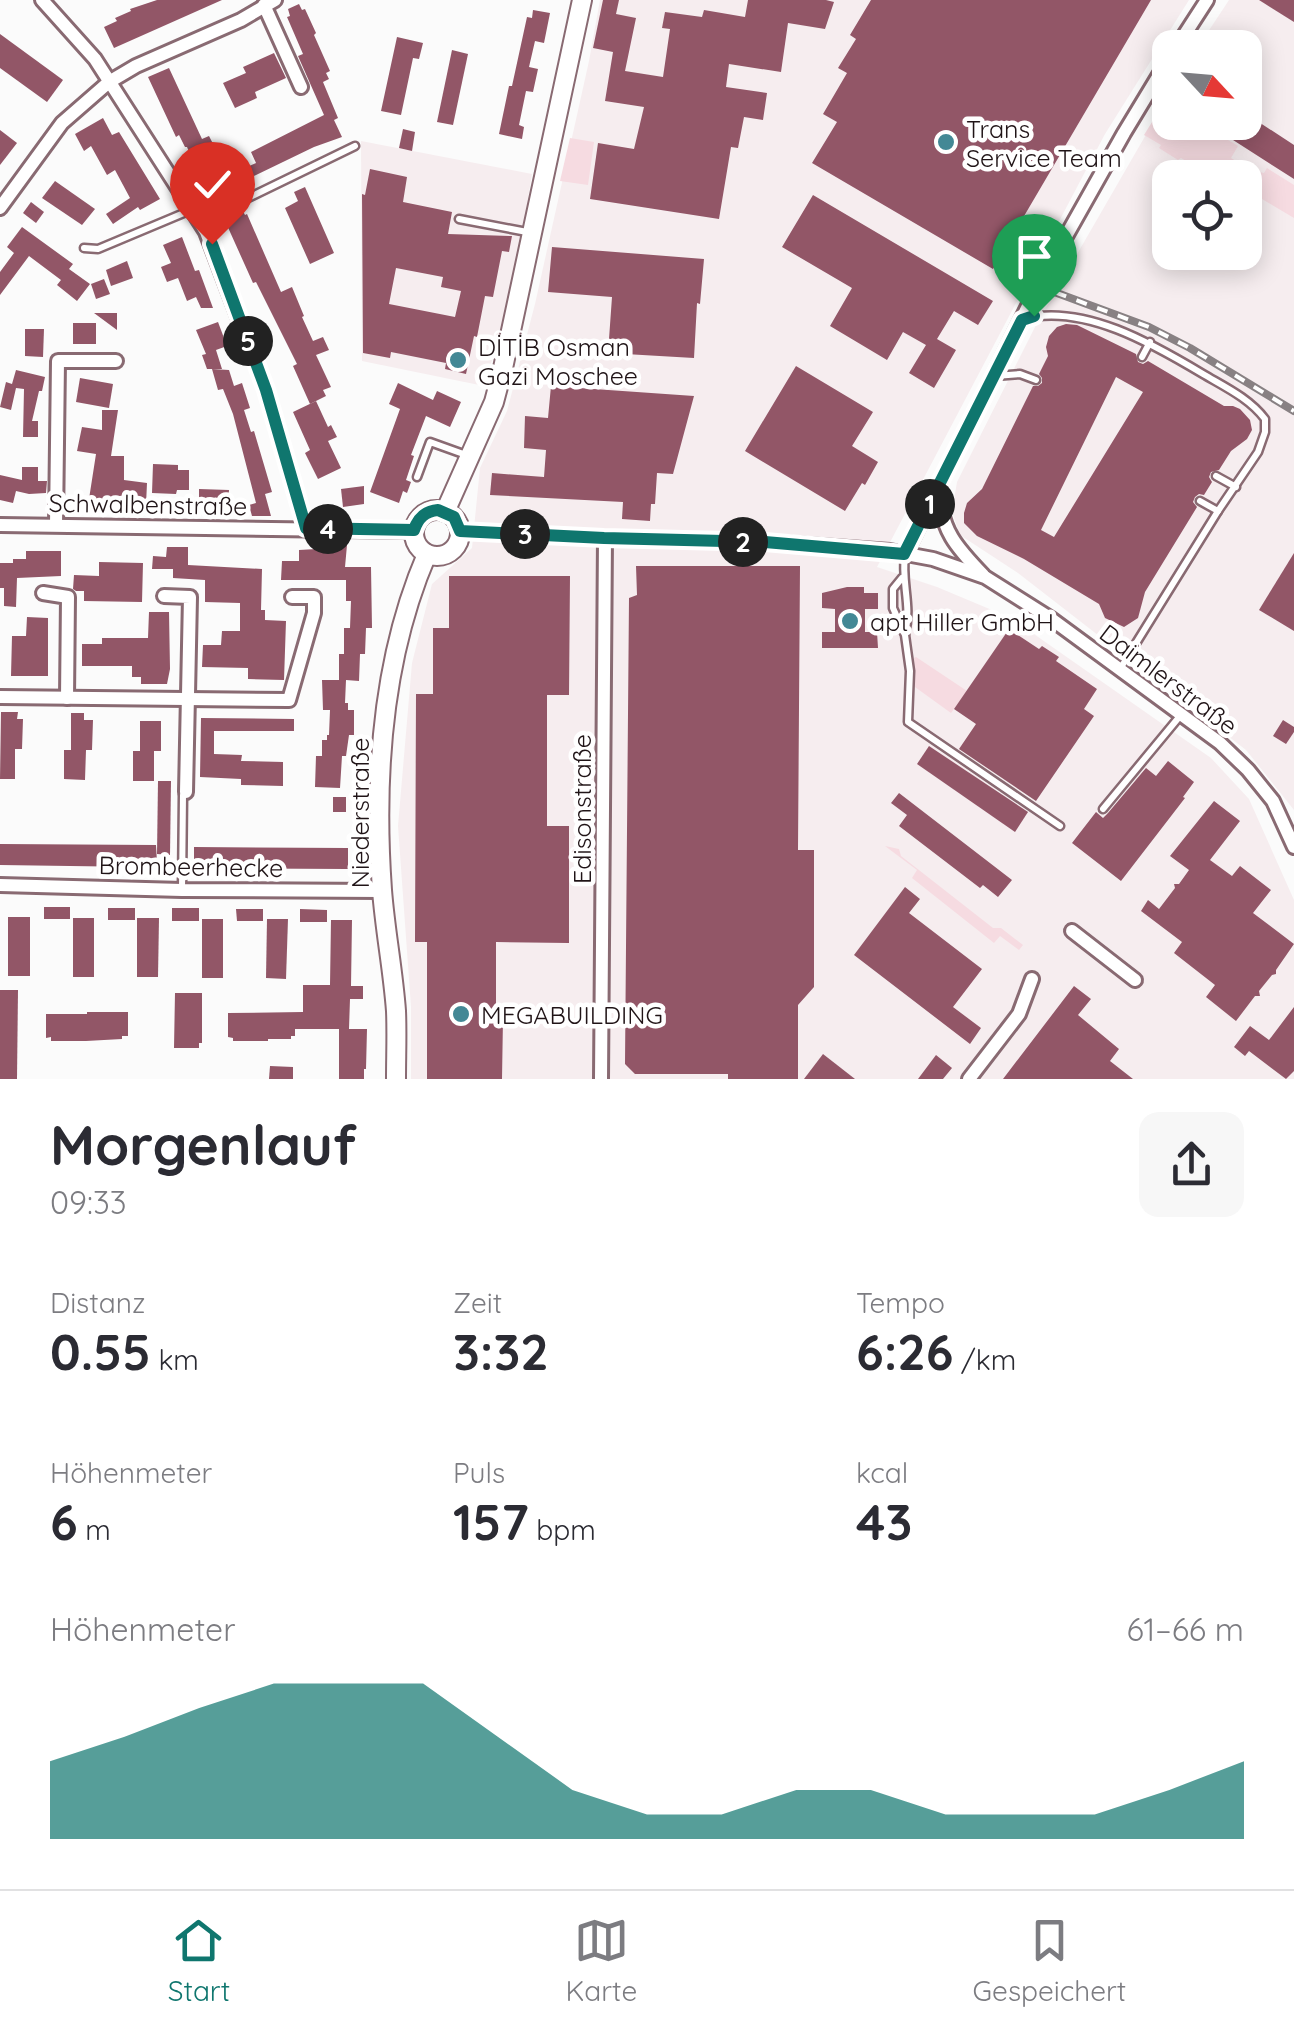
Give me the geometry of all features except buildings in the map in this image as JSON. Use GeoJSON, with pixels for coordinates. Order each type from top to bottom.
{"type":"FeatureCollection","features":[{"type":"Feature","properties":{"kind":"street"},"geometry":{"type":"LineString","coordinates":[[42,0],[95,60],[212,244],[266,390],[306,528]]}},
{"type":"Feature","properties":{"kind":"street"},"geometry":{"type":"LineString","coordinates":[[445,512],[499,385],[582,0]]}},
{"type":"Feature","properties":{"kind":"street"},"geometry":{"type":"LineString","coordinates":[[1188,30],[1207,0]]}},
{"type":"Feature","properties":{"kind":"street"},"geometry":{"type":"LineString","coordinates":[[0,208],[62,123],[109,82],[136,66],[242,20],[269,2],[301,87]]}},
{"type":"Feature","properties":{"kind":"street"},"geometry":{"type":"LineString","coordinates":[[904,554],[1022,320],[1152,86]]}},
{"type":"Feature","properties":{"kind":"street"},"geometry":{"type":"LineString","coordinates":[[56,525],[58,361],[116,361]]}},
{"type":"Feature","properties":{"kind":"street","name":"Daimlerstraße"},"geometry":{"type":"LineString","coordinates":[[940,484],[945,526],[985,577]]}},
{"type":"Feature","properties":{"kind":"street"},"geometry":{"type":"LineString","coordinates":[[445,512],[454,517],[460,531],[456,546],[443,555],[427,554],[417,544],[416,524],[425,514],[445,512]]}},
{"type":"Feature","properties":{"kind":"street","name":"Schwalbenstraße"},"geometry":{"type":"LineString","coordinates":[[0,525],[414,530]]}},
{"type":"Feature","properties":{"kind":"street","name":"Daimlerstraße"},"geometry":{"type":"LineString","coordinates":[[460,531],[765,542],[904,554],[933,559],[985,577],[1050,618],[1220,744],[1248,770],[1272,801],[1294,847]]}},
{"type":"Feature","properties":{"kind":"street","name":"Edisonstraße"},"geometry":{"type":"LineString","coordinates":[[602,1079],[604,538]]}},
{"type":"Feature","properties":{"kind":"street","name":"Niederstraße"},"geometry":{"type":"LineString","coordinates":[[396,1079],[396,1010],[382,890],[380,832],[386,703],[401,623],[427,554]]}},
{"type":"Feature","properties":{"kind":"street"},"geometry":{"type":"LineString","coordinates":[[43,593],[68,598],[67,698]]}},
{"type":"Feature","properties":{"kind":"street"},"geometry":{"type":"LineString","coordinates":[[164,596],[190,597],[186,792]]}},
{"type":"Feature","properties":{"kind":"street"},"geometry":{"type":"LineString","coordinates":[[0,697],[289,700],[314,613],[314,597],[292,596]]}},
{"type":"Feature","properties":{"kind":"street","name":"Brombeerhecke"},"geometry":{"type":"LineString","coordinates":[[0,885],[382,890]]}},
{"type":"Feature","properties":{"kind":"street"},"geometry":{"type":"LineString","coordinates":[[1072,931],[1135,980]]}},
{"type":"Feature","properties":{"kind":"street"},"geometry":{"type":"LineString","coordinates":[[969,1079],[1019,1014],[1032,978]]}},
{"type":"Feature","properties":{"kind":"lane"},"geometry":{"type":"LineString","coordinates":[[84,248],[98,249],[196,216],[355,146]]}},
{"type":"Feature","properties":{"kind":"lane"},"geometry":{"type":"LineString","coordinates":[[459,219],[533,233]]}},
{"type":"Feature","properties":{"kind":"lane"},"geometry":{"type":"LineString","coordinates":[[1022,320],[1034,316],[1072,317],[1150,342],[1244,398],[1265,419],[1258,452],[1120,670]]}},
{"type":"Feature","properties":{"kind":"lane"},"geometry":{"type":"LineString","coordinates":[[1142,357],[1150,342]]}},
{"type":"Feature","properties":{"kind":"lane"},"geometry":{"type":"LineString","coordinates":[[994,376],[1020,374],[1036,380]]}},
{"type":"Feature","properties":{"kind":"lane"},"geometry":{"type":"LineString","coordinates":[[417,477],[430,442],[470,456]]}},
{"type":"Feature","properties":{"kind":"lane"},"geometry":{"type":"LineString","coordinates":[[1216,476],[1236,487]]}},
{"type":"Feature","properties":{"kind":"lane"},"geometry":{"type":"LineString","coordinates":[[1200,501],[1218,511]]}},
{"type":"Feature","properties":{"kind":"lane"},"geometry":{"type":"LineString","coordinates":[[904,554],[902,578],[907,590],[905,635],[910,671],[908,722],[1060,826]]}},
{"type":"Feature","properties":{"kind":"lane"},"geometry":{"type":"LineString","coordinates":[[902,578],[893,589],[893,608],[905,635]]}},
{"type":"Feature","properties":{"kind":"lane"},"geometry":{"type":"LineString","coordinates":[[1103,810],[1180,715]]}},
{"type":"Feature","properties":{"kind":"lane"},"geometry":{"type":"LineString","coordinates":[[182,890],[186,792]]}},
{"type":"Feature","properties":{"kind":"shaded area"},"geometry":{"type":"Polygon","coordinates":[[[600,0],[1189,0],[1170,30],[1152,30],[1152,59],[1105,134],[877,567],[1011,618],[1211,758],[1249,799],[1294,900],[1294,1079],[411,1079],[411,1007],[398,826],[412,663],[432,584],[472,548],[480,468],[507,411],[600,0]]]}},
{"type":"Feature","properties":{"kind":"shaded area"},"geometry":{"type":"Polygon","coordinates":[[[1229,0],[1294,0],[1294,810],[1246,750],[1018,573],[960,535],[952,512],[957,482],[1035,327],[1152,124],[1152,140],[1262,140],[1262,30],[1209,30],[1229,0]]]}},
{"type":"Feature","properties":{"kind":"shaded area"},"geometry":{"type":"Polygon","coordinates":[[[1152,122],[1152,140],[1144,135],[1152,122]]]}},
{"type":"Feature","properties":{"kind":"shaded area"},"geometry":{"type":"Polygon","coordinates":[[[570,138],[594,142],[588,185],[560,181],[570,138]]]}},
{"type":"Feature","properties":{"kind":"shaded area"},"geometry":{"type":"Polygon","coordinates":[[[1152,140],[1228,140],[1238,146],[1231,158],[1234,160],[1178,160],[1159,148],[1161,145],[1152,140]]]}},
{"type":"Feature","properties":{"kind":"shaded area"},"geometry":{"type":"Polygon","coordinates":[[[361,141],[532,174],[501,331],[484,386],[362,361],[361,141]]]}},
{"type":"Feature","properties":{"kind":"shaded area"},"geometry":{"type":"Polygon","coordinates":[[[1267,168],[1294,185],[1294,218],[1262,199],[1262,172],[1267,168]]]}},
{"type":"Feature","properties":{"kind":"shaded area"},"geometry":{"type":"Polygon","coordinates":[[[916,657],[967,691],[951,713],[915,687],[916,657]]]}},
{"type":"Feature","properties":{"kind":"shaded area"},"geometry":{"type":"Polygon","coordinates":[[[885,846],[899,849],[901,856],[993,928],[1001,928],[1023,945],[1019,950],[1000,936],[994,943],[912,878],[917,870],[885,846]]]}},
{"type":"Feature","properties":{"kind":"railway"},"geometry":{"type":"LineString","coordinates":[[997,263],[1038,286],[1149,327],[1294,411]]}},
{"type":"Feature","properties":{"kind":"place","name":"Trans Service Team"},"geometry":{"type":"Point","coordinates":[946,142]}},
{"type":"Feature","properties":{"kind":"place","name":"DİTİB Osman Gazi Moschee"},"geometry":{"type":"Point","coordinates":[458,360]}},
{"type":"Feature","properties":{"kind":"place","name":"apt Hiller GmbH"},"geometry":{"type":"Point","coordinates":[850,621]}},
{"type":"Feature","properties":{"kind":"place","name":"MEGABUILDING"},"geometry":{"type":"Point","coordinates":[461,1014]}},
{"type":"Feature","properties":{"kind":"route"},"geometry":{"type":"LineString","coordinates":[[212,244],[266,390],[306,528],[414,530],[420,518],[438,510],[454,517],[460,531],[765,542],[904,554],[1022,320],[1034,316]]}}]}
